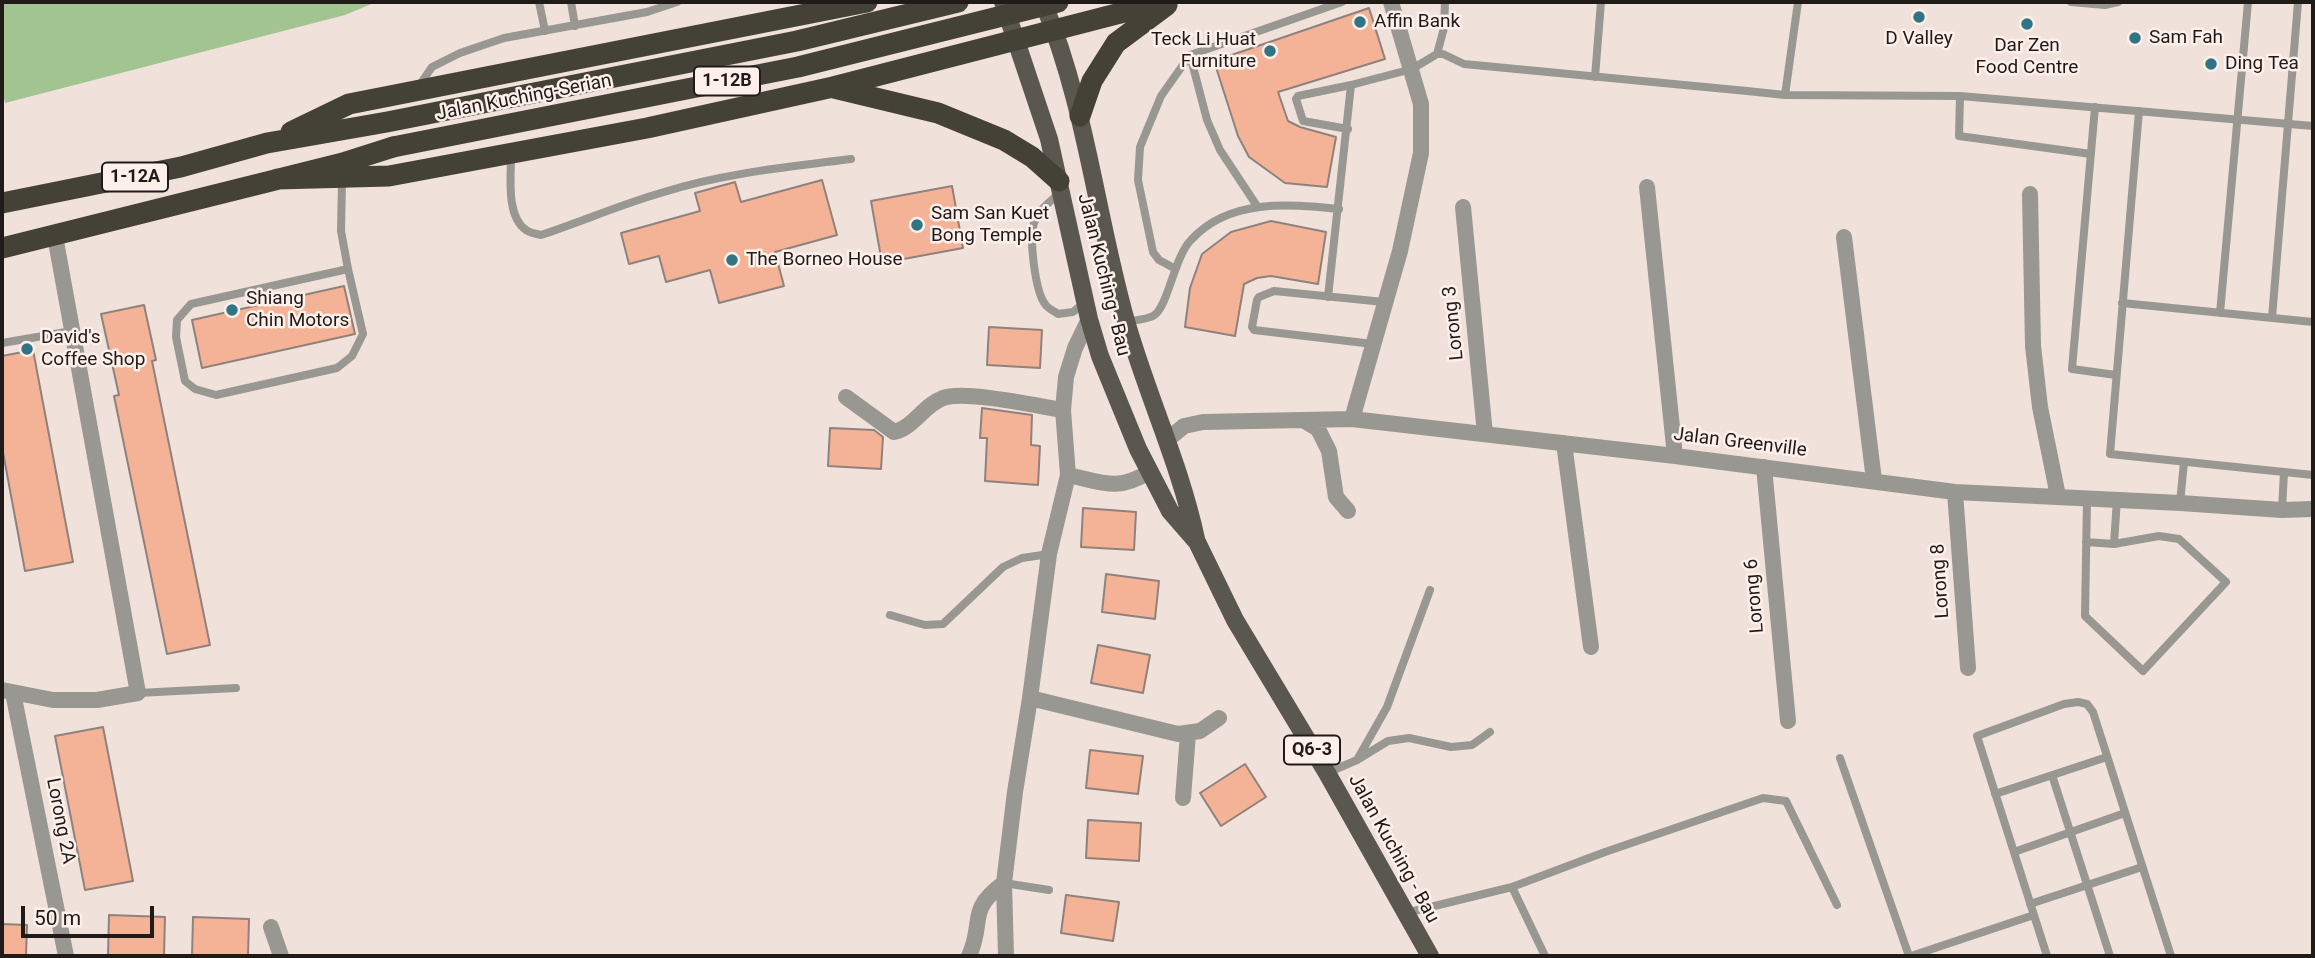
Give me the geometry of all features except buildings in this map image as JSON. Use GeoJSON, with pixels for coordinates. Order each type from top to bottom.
{"type":"FeatureCollection","features":[{"type":"Feature","properties":{"kind":"highway"},"geometry":{"type":"LineString","coordinates":[[764,22],[806,2]]}},
{"type":"Feature","properties":{"kind":"highway"},"geometry":{"type":"LineString","coordinates":[[267,143],[349,104],[867,2]]}},
{"type":"Feature","properties":{"kind":"highway","name":"Jalan Kuching-Serian"},"geometry":{"type":"LineString","coordinates":[[2,203],[181,167],[267,143],[797,41],[958,2]]}},
{"type":"Feature","properties":{"kind":"highway","name":"Jalan Kuching-Serian"},"geometry":{"type":"LineString","coordinates":[[2,248],[343,163],[393,147],[799,67],[1058,2]]}},
{"type":"Feature","properties":{"kind":"highway"},"geometry":{"type":"LineString","coordinates":[[276,178],[390,176],[647,128],[833,87],[1163,2]]}},
{"type":"Feature","properties":{"kind":"highway"},"geometry":{"type":"LineString","coordinates":[[1080,117],[1091,81],[1116,43],[1172,2]]}},
{"type":"Feature","properties":{"kind":"highway"},"geometry":{"type":"LineString","coordinates":[[833,87],[937,113],[1004,140],[1032,158],[1061,190]]}},
{"type":"Feature","properties":{"kind":"main road","name":"Jalan Kuching - Bau"},"geometry":{"type":"LineString","coordinates":[[1003,2],[1049,139],[1087,310],[1100,356],[1149,472],[1170,511],[1197,542]]}},
{"type":"Feature","properties":{"kind":"main road","name":"Jalan Kuching - Bau"},"geometry":{"type":"LineString","coordinates":[[1043,2],[1073,86],[1104,234],[1126,322],[1188,502],[1197,542],[1234,620],[1326,773],[1430,956]]}},
{"type":"Feature","properties":{"kind":"street"},"geometry":{"type":"LineString","coordinates":[[1352,419],[1399,251],[1421,153],[1421,104],[1391,2]]}},
{"type":"Feature","properties":{"kind":"street"},"geometry":{"type":"LineString","coordinates":[[1647,187],[1675,456]]}},
{"type":"Feature","properties":{"kind":"street"},"geometry":{"type":"LineString","coordinates":[[2030,194],[2033,346],[2040,407],[2057,496]]}},
{"type":"Feature","properties":{"kind":"street","name":"Lorong 3"},"geometry":{"type":"LineString","coordinates":[[1464,207],[1486,434]]}},
{"type":"Feature","properties":{"kind":"street"},"geometry":{"type":"LineString","coordinates":[[8,692],[53,700],[97,700],[138,693],[55,236]]}},
{"type":"Feature","properties":{"kind":"street"},"geometry":{"type":"LineString","coordinates":[[1844,237],[1874,480]]}},
{"type":"Feature","properties":{"kind":"street"},"geometry":{"type":"LineString","coordinates":[[1006,956],[1004,883],[1015,792],[1049,554],[1068,475],[1063,410],[1066,377],[1087,310]]}},
{"type":"Feature","properties":{"kind":"street"},"geometry":{"type":"LineString","coordinates":[[846,397],[894,432],[902,430],[928,405],[945,397],[962,395],[1063,410]]}},
{"type":"Feature","properties":{"kind":"street","name":"Jalan Greenville"},"geometry":{"type":"LineString","coordinates":[[1167,440],[1184,426],[1203,422],[1352,419],[1874,480],[1955,492],[2087,497],[2282,510],[2313,509]]}},
{"type":"Feature","properties":{"kind":"street"},"geometry":{"type":"LineString","coordinates":[[1303,421],[1318,429],[1329,452],[1336,497],[1348,511]]}},
{"type":"Feature","properties":{"kind":"street"},"geometry":{"type":"LineString","coordinates":[[1564,443],[1591,647]]}},
{"type":"Feature","properties":{"kind":"street","name":"Lorong 6"},"geometry":{"type":"LineString","coordinates":[[1764,467],[1788,721]]}},
{"type":"Feature","properties":{"kind":"street"},"geometry":{"type":"LineString","coordinates":[[1068,475],[1119,486],[1149,472]]}},
{"type":"Feature","properties":{"kind":"street","name":"Lorong 8"},"geometry":{"type":"LineString","coordinates":[[1955,492],[1968,668]]}},
{"type":"Feature","properties":{"kind":"street","name":"Lorong 2A"},"geometry":{"type":"LineString","coordinates":[[8,692],[66,956]]}},
{"type":"Feature","properties":{"kind":"street"},"geometry":{"type":"LineString","coordinates":[[1030,698],[1163,732],[1188,734],[1200,731],[1219,718]]}},
{"type":"Feature","properties":{"kind":"street"},"geometry":{"type":"LineString","coordinates":[[1183,798],[1188,734]]}},
{"type":"Feature","properties":{"kind":"street"},"geometry":{"type":"LineString","coordinates":[[969,956],[980,906],[988,895],[1004,883]]}},
{"type":"Feature","properties":{"kind":"street"},"geometry":{"type":"LineString","coordinates":[[271,927],[281,956]]}},
{"type":"Feature","properties":{"kind":"lane"},"geometry":{"type":"LineString","coordinates":[[539,2],[545,31]]}},
{"type":"Feature","properties":{"kind":"lane"},"geometry":{"type":"LineString","coordinates":[[571,2],[575,26]]}},
{"type":"Feature","properties":{"kind":"lane"},"geometry":{"type":"LineString","coordinates":[[415,91],[432,67],[460,53],[504,38],[647,12],[677,2]]}},
{"type":"Feature","properties":{"kind":"lane"},"geometry":{"type":"LineString","coordinates":[[1174,268],[1158,260],[1153,252],[1138,180],[1140,147],[1161,96],[1190,55],[1342,2]]}},
{"type":"Feature","properties":{"kind":"lane"},"geometry":{"type":"LineString","coordinates":[[1437,54],[1444,28],[1445,2]]}},
{"type":"Feature","properties":{"kind":"lane"},"geometry":{"type":"LineString","coordinates":[[1595,77],[1601,2]]}},
{"type":"Feature","properties":{"kind":"lane"},"geometry":{"type":"LineString","coordinates":[[1786,95],[1798,2]]}},
{"type":"Feature","properties":{"kind":"lane"},"geometry":{"type":"LineString","coordinates":[[2071,2],[2105,5],[2118,2]]}},
{"type":"Feature","properties":{"kind":"lane"},"geometry":{"type":"LineString","coordinates":[[2220,313],[2248,2]]}},
{"type":"Feature","properties":{"kind":"lane"},"geometry":{"type":"LineString","coordinates":[[2272,318],[2298,2]]}},
{"type":"Feature","properties":{"kind":"lane"},"geometry":{"type":"LineString","coordinates":[[1348,129],[1301,120],[1296,99],[1298,96],[1412,69],[1437,54],[1464,64],[1786,95],[1960,96],[2313,126]]}},
{"type":"Feature","properties":{"kind":"lane"},"geometry":{"type":"LineString","coordinates":[[1190,55],[1207,120],[1220,150],[1257,206]]}},
{"type":"Feature","properties":{"kind":"lane"},"geometry":{"type":"LineString","coordinates":[[1328,297],[1351,85]]}},
{"type":"Feature","properties":{"kind":"lane"},"geometry":{"type":"LineString","coordinates":[[1960,96],[1959,136],[2091,154]]}},
{"type":"Feature","properties":{"kind":"lane"},"geometry":{"type":"LineString","coordinates":[[2095,107],[2072,369],[2116,375]]}},
{"type":"Feature","properties":{"kind":"lane"},"geometry":{"type":"LineString","coordinates":[[2139,111],[2110,454],[2313,475]]}},
{"type":"Feature","properties":{"kind":"lane"},"geometry":{"type":"LineString","coordinates":[[510,153],[513,209],[519,223],[527,232],[541,235],[655,194],[710,180],[761,170],[851,159]]}},
{"type":"Feature","properties":{"kind":"lane"},"geometry":{"type":"LineString","coordinates":[[342,177],[341,231],[363,334],[352,356],[337,368],[216,395],[195,389],[185,381],[176,337],[177,320],[191,303],[348,269]]}},
{"type":"Feature","properties":{"kind":"lane"},"geometry":{"type":"LineString","coordinates":[[1061,190],[1042,209],[1034,223],[1031,239],[1039,290],[1045,305],[1058,314],[1087,310]]}},
{"type":"Feature","properties":{"kind":"lane"},"geometry":{"type":"LineString","coordinates":[[1126,322],[1152,316],[1160,311],[1174,268],[1190,240],[1219,218],[1257,206],[1290,204],[1339,209]]}},
{"type":"Feature","properties":{"kind":"lane"},"geometry":{"type":"LineString","coordinates":[[1373,344],[1257,330],[1252,327],[1259,297],[1274,291],[1384,302]]}},
{"type":"Feature","properties":{"kind":"lane"},"geometry":{"type":"LineString","coordinates":[[2122,303],[2313,322]]}},
{"type":"Feature","properties":{"kind":"lane"},"geometry":{"type":"LineString","coordinates":[[2,342],[72,331]]}},
{"type":"Feature","properties":{"kind":"lane"},"geometry":{"type":"LineString","coordinates":[[2180,503],[2184,462]]}},
{"type":"Feature","properties":{"kind":"lane"},"geometry":{"type":"LineString","coordinates":[[2282,510],[2284,472]]}},
{"type":"Feature","properties":{"kind":"lane"},"geometry":{"type":"LineString","coordinates":[[2086,542],[2114,544],[2159,536],[2179,539],[2226,582],[2143,671],[2085,616],[2086,542],[2087,497]]}},
{"type":"Feature","properties":{"kind":"lane"},"geometry":{"type":"LineString","coordinates":[[2114,544],[2118,499]]}},
{"type":"Feature","properties":{"kind":"lane"},"geometry":{"type":"LineString","coordinates":[[890,615],[925,625],[943,624],[1003,567],[1023,558],[1049,554]]}},
{"type":"Feature","properties":{"kind":"lane"},"geometry":{"type":"LineString","coordinates":[[1357,760],[1387,707],[1430,590]]}},
{"type":"Feature","properties":{"kind":"lane"},"geometry":{"type":"LineString","coordinates":[[138,693],[236,688]]}},
{"type":"Feature","properties":{"kind":"lane"},"geometry":{"type":"LineString","coordinates":[[2047,956],[1977,736],[2053,708],[2078,702],[2087,704],[2093,712],[2171,956]]}},
{"type":"Feature","properties":{"kind":"lane"},"geometry":{"type":"LineString","coordinates":[[1326,773],[1357,760],[1388,741],[1409,738],[1451,747],[1472,745],[1490,732]]}},
{"type":"Feature","properties":{"kind":"lane"},"geometry":{"type":"LineString","coordinates":[[1995,794],[2107,757]]}},
{"type":"Feature","properties":{"kind":"lane"},"geometry":{"type":"LineString","coordinates":[[1840,758],[1910,956],[2034,915]]}},
{"type":"Feature","properties":{"kind":"lane"},"geometry":{"type":"LineString","coordinates":[[2052,775],[2110,956]]}},
{"type":"Feature","properties":{"kind":"lane"},"geometry":{"type":"LineString","coordinates":[[1406,914],[1512,887],[1762,798],[1786,801],[1837,905]]}},
{"type":"Feature","properties":{"kind":"lane"},"geometry":{"type":"LineString","coordinates":[[2014,852],[2125,813]]}},
{"type":"Feature","properties":{"kind":"lane"},"geometry":{"type":"LineString","coordinates":[[2030,904],[2142,867]]}},
{"type":"Feature","properties":{"kind":"lane"},"geometry":{"type":"LineString","coordinates":[[1004,883],[1049,890]]}},
{"type":"Feature","properties":{"kind":"lane"},"geometry":{"type":"LineString","coordinates":[[1512,887],[1545,956]]}},
{"type":"Feature","properties":{"kind":"green space"},"geometry":{"type":"Polygon","coordinates":[[[2,2],[376,2],[345,15],[5,103],[2,86],[2,2]]]}},
{"type":"Feature","properties":{"kind":"place","name":"D Valley"},"geometry":{"type":"Point","coordinates":[1919,17]}},
{"type":"Feature","properties":{"kind":"place","name":"Affin Bank"},"geometry":{"type":"Point","coordinates":[1360,22]}},
{"type":"Feature","properties":{"kind":"place","name":"Dar Zen Food Centre"},"geometry":{"type":"Point","coordinates":[2027,24]}},
{"type":"Feature","properties":{"kind":"place","name":"Sam Fah"},"geometry":{"type":"Point","coordinates":[2135,38]}},
{"type":"Feature","properties":{"kind":"place","name":"Teck Li Huat Furniture"},"geometry":{"type":"Point","coordinates":[1270,51]}},
{"type":"Feature","properties":{"kind":"place","name":"Ding Tea"},"geometry":{"type":"Point","coordinates":[2211,64]}},
{"type":"Feature","properties":{"kind":"place","name":"Sam San Kuet Bong Temple"},"geometry":{"type":"Point","coordinates":[917,225]}},
{"type":"Feature","properties":{"kind":"place","name":"The Borneo House"},"geometry":{"type":"Point","coordinates":[732,260]}},
{"type":"Feature","properties":{"kind":"place","name":"Shiang Chin Motors"},"geometry":{"type":"Point","coordinates":[232,310]}},
{"type":"Feature","properties":{"kind":"place","name":"David's Coffee Shop"},"geometry":{"type":"Point","coordinates":[27,349]}}]}
